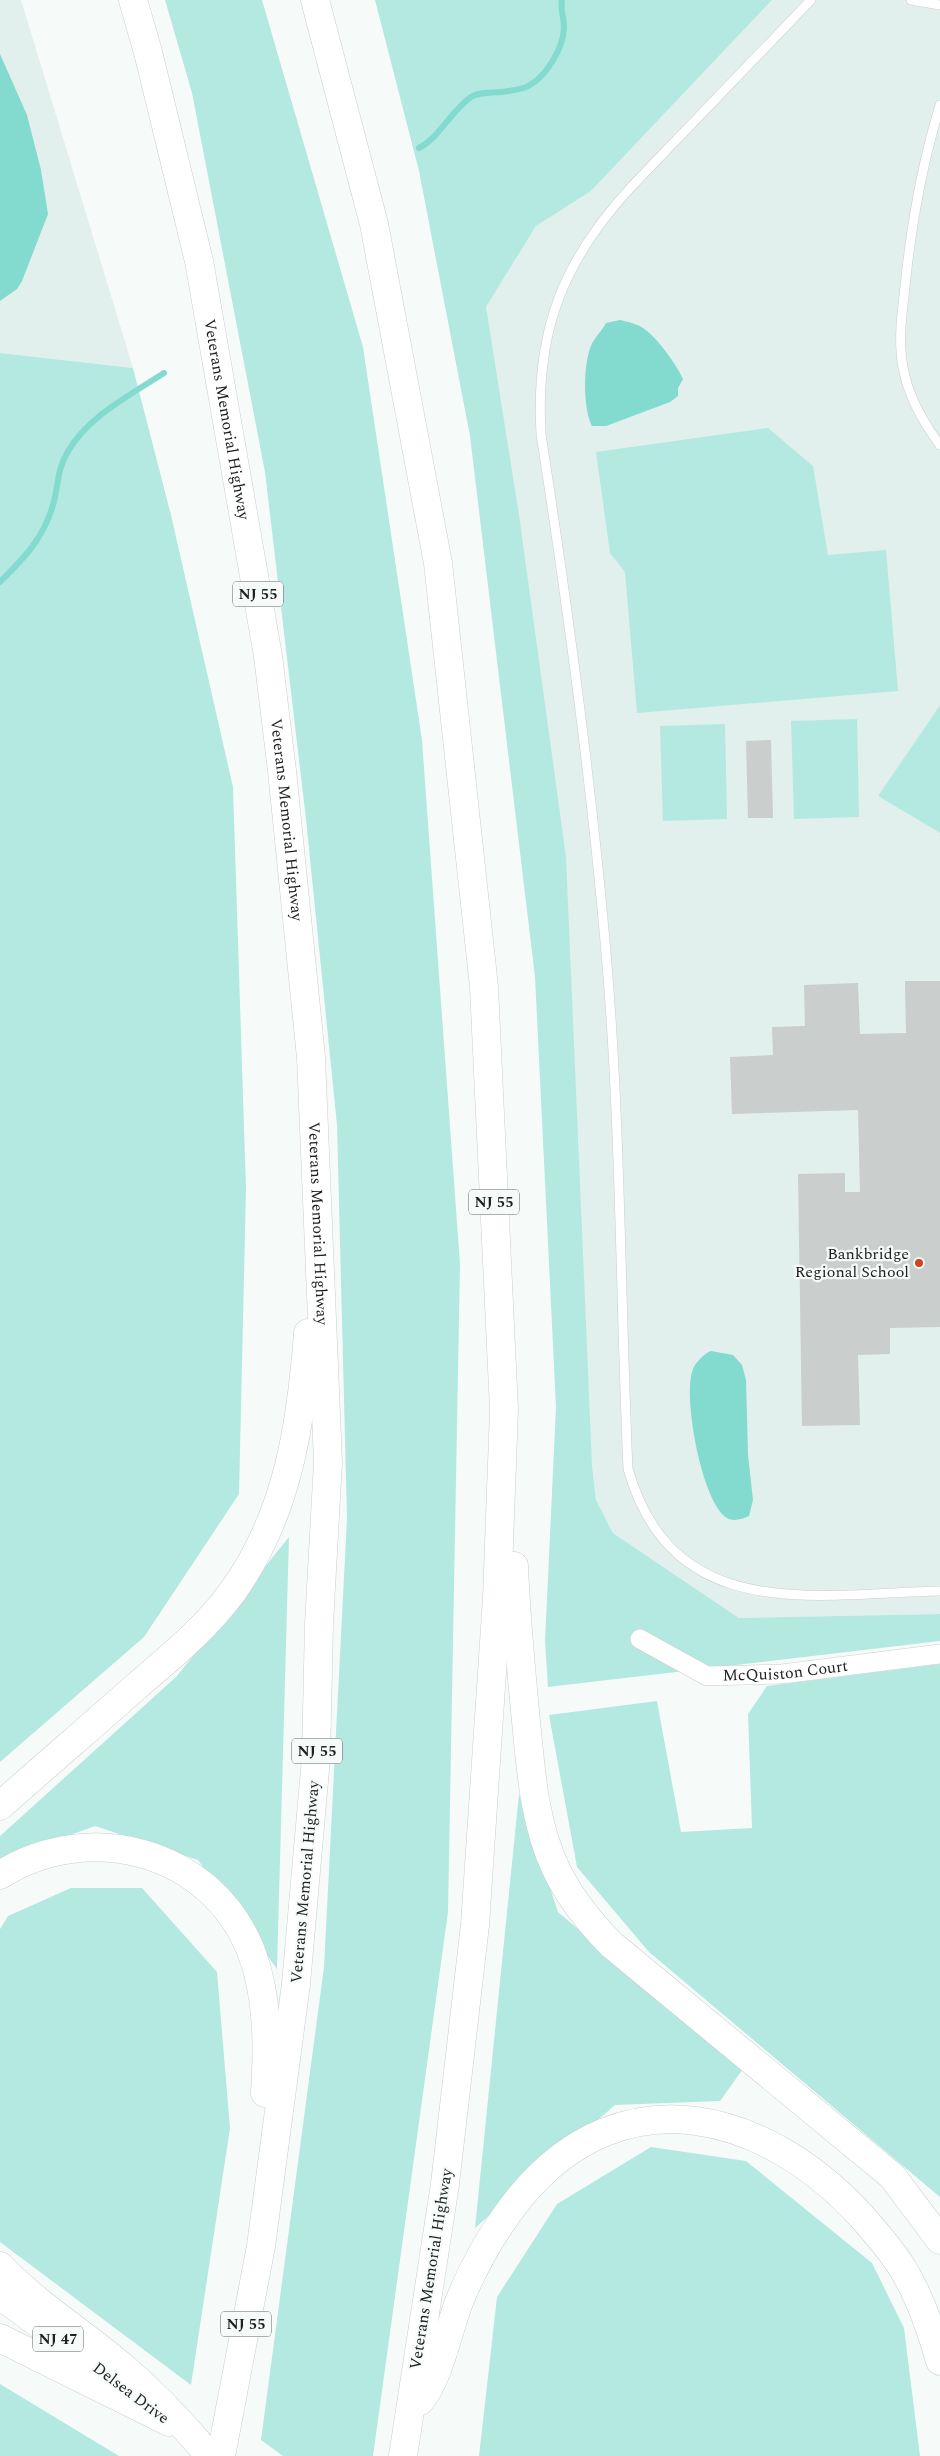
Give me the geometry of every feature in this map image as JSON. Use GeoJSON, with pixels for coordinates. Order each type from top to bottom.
{"type":"FeatureCollection","features":[{"type":"Feature","properties":{"kind":"main road","name":"Veterans Memorial Highway"},"geometry":{"type":"LineString","coordinates":[[133,0],[148,52],[199,262],[268,656],[311,1058],[328,1462],[319,1624],[316,1758],[296,1984],[258,2266],[212,2453]]}},
{"type":"Feature","properties":{"kind":"main road","name":"Veterans Memorial Highway"},"geometry":{"type":"LineString","coordinates":[[315,0],[374,224],[438,563],[484,987],[504,1410],[500,1531],[475,1926],[445,2184],[403,2456]]}},
{"type":"Feature","properties":{"kind":"main road"},"geometry":{"type":"LineString","coordinates":[[0,1806],[170,1657],[205,1624],[233,1592],[267,1529],[287,1477],[298,1431],[308,1333],[322,1307]]}},
{"type":"Feature","properties":{"kind":"main road"},"geometry":{"type":"LineString","coordinates":[[500,1531],[513,1556],[524,1700],[534,1797],[546,1844],[566,1888],[579,1909],[612,1945],[667,1992],[837,2128],[892,2176],[940,2240]]}},
{"type":"Feature","properties":{"kind":"main road"},"geometry":{"type":"LineString","coordinates":[[0,1875],[28,1861],[75,1847],[124,1848],[170,1863],[190,1875],[226,1909],[251,1950],[262,1998],[267,2045],[264,2094],[265,2164],[268,2192]]}},
{"type":"Feature","properties":{"kind":"main road"},"geometry":{"type":"LineString","coordinates":[[409,2414],[428,2392],[457,2308],[470,2279],[493,2236],[521,2196],[556,2162],[596,2135],[642,2120],[690,2121],[738,2129],[782,2150],[822,2178],[857,2212],[903,2268],[924,2312],[940,2361]]}},
{"type":"Feature","properties":{"kind":"main road"},"geometry":{"type":"LineString","coordinates":[[0,2266],[115,2380]]}},
{"type":"Feature","properties":{"kind":"main road","name":"Delsea Drive"},"geometry":{"type":"LineString","coordinates":[[0,2295],[212,2453]]}},
{"type":"Feature","properties":{"kind":"main road"},"geometry":{"type":"LineString","coordinates":[[0,2338],[115,2380],[170,2412],[212,2453]]}},
{"type":"Feature","properties":{"kind":"street","name":"McQuiston Court"},"geometry":{"type":"LineString","coordinates":[[640,1639],[707,1676],[782,1674],[940,1654]]}},
{"type":"Feature","properties":{"kind":"lane"},"geometry":{"type":"LineString","coordinates":[[811,0],[633,185],[609,211],[592,234],[563,287],[549,326],[541,367],[539,400],[541,434],[580,701],[606,942],[618,1169],[628,1468],[636,1496],[661,1539],[677,1556],[709,1576],[730,1584],[776,1593],[807,1595],[940,1591]]}},
{"type":"Feature","properties":{"kind":"lane"},"geometry":{"type":"LineString","coordinates":[[911,0],[940,5]]}},
{"type":"Feature","properties":{"kind":"lane"},"geometry":{"type":"LineString","coordinates":[[940,105],[923,170],[911,239],[902,309],[901,338],[902,366],[912,398],[925,425],[940,445]]}},
{"type":"Feature","properties":{"kind":"shaded area"},"geometry":{"type":"Polygon","coordinates":[[[0,0],[21,0],[133,368],[0,353],[0,0]]]}},
{"type":"Feature","properties":{"kind":"shaded area"},"geometry":{"type":"Polygon","coordinates":[[[165,0],[262,0],[363,347],[422,740],[460,1264],[448,1912],[373,2456],[283,2456],[261,2440],[324,1967],[347,1518],[337,1125],[306,819],[265,472],[192,93],[165,0]]]}},
{"type":"Feature","properties":{"kind":"shaded area"},"geometry":{"type":"Polygon","coordinates":[[[375,0],[772,0],[591,191],[536,226],[486,307],[519,515],[566,857],[592,1465],[596,1500],[613,1533],[739,1618],[940,1614],[940,1641],[548,1687],[545,1641],[556,1407],[535,977],[470,436],[419,171],[375,0]]]}},
{"type":"Feature","properties":{"kind":"shaded area"},"geometry":{"type":"Polygon","coordinates":[[[772,0],[940,0],[940,705],[878,796],[940,833],[940,1614],[739,1618],[613,1533],[596,1500],[592,1465],[486,307],[536,226],[591,191],[772,0]]]}},
{"type":"Feature","properties":{"kind":"shaded area"},"geometry":{"type":"Polygon","coordinates":[[[0,54],[27,115],[41,170],[48,214],[22,281],[17,289],[0,301],[0,54]]]}},
{"type":"Feature","properties":{"kind":"shaded area"},"geometry":{"type":"Polygon","coordinates":[[[620,320],[638,325],[648,332],[666,351],[683,379],[678,388],[678,396],[670,402],[606,426],[592,426],[587,409],[585,386],[588,354],[592,343],[606,323],[620,320]]]}},
{"type":"Feature","properties":{"kind":"shaded area"},"geometry":{"type":"Polygon","coordinates":[[[0,353],[133,368],[171,515],[233,787],[246,1189],[239,1494],[144,1637],[0,1762],[0,353]]]}},
{"type":"Feature","properties":{"kind":"shaded area"},"geometry":{"type":"Polygon","coordinates":[[[768,428],[813,466],[828,555],[886,550],[898,691],[637,713],[625,572],[610,553],[596,452],[768,428]]]}},
{"type":"Feature","properties":{"kind":"shaded area"},"geometry":{"type":"Polygon","coordinates":[[[940,705],[940,833],[878,796],[940,705]]]}},
{"type":"Feature","properties":{"kind":"shaded area"},"geometry":{"type":"Polygon","coordinates":[[[857,719],[859,817],[794,819],[791,721],[857,719]]]}},
{"type":"Feature","properties":{"kind":"shaded area"},"geometry":{"type":"Polygon","coordinates":[[[725,724],[727,819],[663,821],[660,726],[725,724]]]}},
{"type":"Feature","properties":{"kind":"shaded area"},"geometry":{"type":"Polygon","coordinates":[[[711,1351],[733,1355],[742,1365],[746,1380],[748,1455],[753,1500],[749,1516],[738,1520],[727,1518],[718,1508],[710,1492],[702,1471],[692,1424],[690,1382],[693,1369],[700,1358],[711,1351]]]}},
{"type":"Feature","properties":{"kind":"shaded area"},"geometry":{"type":"Polygon","coordinates":[[[289,1537],[277,1969],[198,1860],[95,1826],[18,1854],[0,1870],[0,1836],[176,1677],[289,1537]]]}},
{"type":"Feature","properties":{"kind":"shaded area"},"geometry":{"type":"Polygon","coordinates":[[[940,1664],[940,2197],[649,1952],[577,1867],[549,1715],[657,1701],[681,1832],[752,1828],[748,1714],[767,1686],[940,1664]]]}},
{"type":"Feature","properties":{"kind":"shaded area"},"geometry":{"type":"Polygon","coordinates":[[[519,1794],[558,1912],[743,2069],[720,2101],[615,2105],[475,2228],[519,1794]]]}},
{"type":"Feature","properties":{"kind":"shaded area"},"geometry":{"type":"Polygon","coordinates":[[[71,1888],[142,1888],[217,1972],[230,2128],[191,2385],[0,2242],[0,1929],[8,1916],[71,1888]]]}},
{"type":"Feature","properties":{"kind":"shaded area"},"geometry":{"type":"Polygon","coordinates":[[[651,2147],[746,2161],[872,2263],[904,2328],[920,2456],[479,2456],[497,2297],[557,2204],[651,2147]]]}},
{"type":"Feature","properties":{"kind":"shaded area"},"geometry":{"type":"Polygon","coordinates":[[[0,2384],[119,2456],[0,2456],[0,2384]]]}},
{"type":"Feature","properties":{"kind":"building"},"geometry":{"type":"Polygon","coordinates":[[[771,740],[773,818],[748,818],[746,741],[771,740]]]}},
{"type":"Feature","properties":{"kind":"building"},"geometry":{"type":"Polygon","coordinates":[[[905,981],[940,981],[940,1327],[890,1328],[890,1354],[858,1355],[860,1425],[802,1426],[798,1174],[845,1173],[845,1192],[860,1192],[858,1110],[732,1114],[730,1057],[773,1055],[772,1027],[805,1026],[804,985],[858,983],[860,1034],[906,1033],[905,981]]]}},
{"type":"Feature","properties":{"kind":"waterway"},"geometry":{"type":"LineString","coordinates":[[419,148],[433,137],[457,109],[471,97],[484,93],[523,88],[542,75],[558,52],[561,43],[564,27],[561,7],[562,0]]}},
{"type":"Feature","properties":{"kind":"waterway"},"geometry":{"type":"LineString","coordinates":[[0,582],[26,555],[40,536],[54,501],[61,465],[76,440],[86,428],[110,408],[164,373]]}},
{"type":"Feature","properties":{"kind":"place","name":"Bankbridge Regional School"},"geometry":{"type":"Point","coordinates":[919,1263]}}]}
